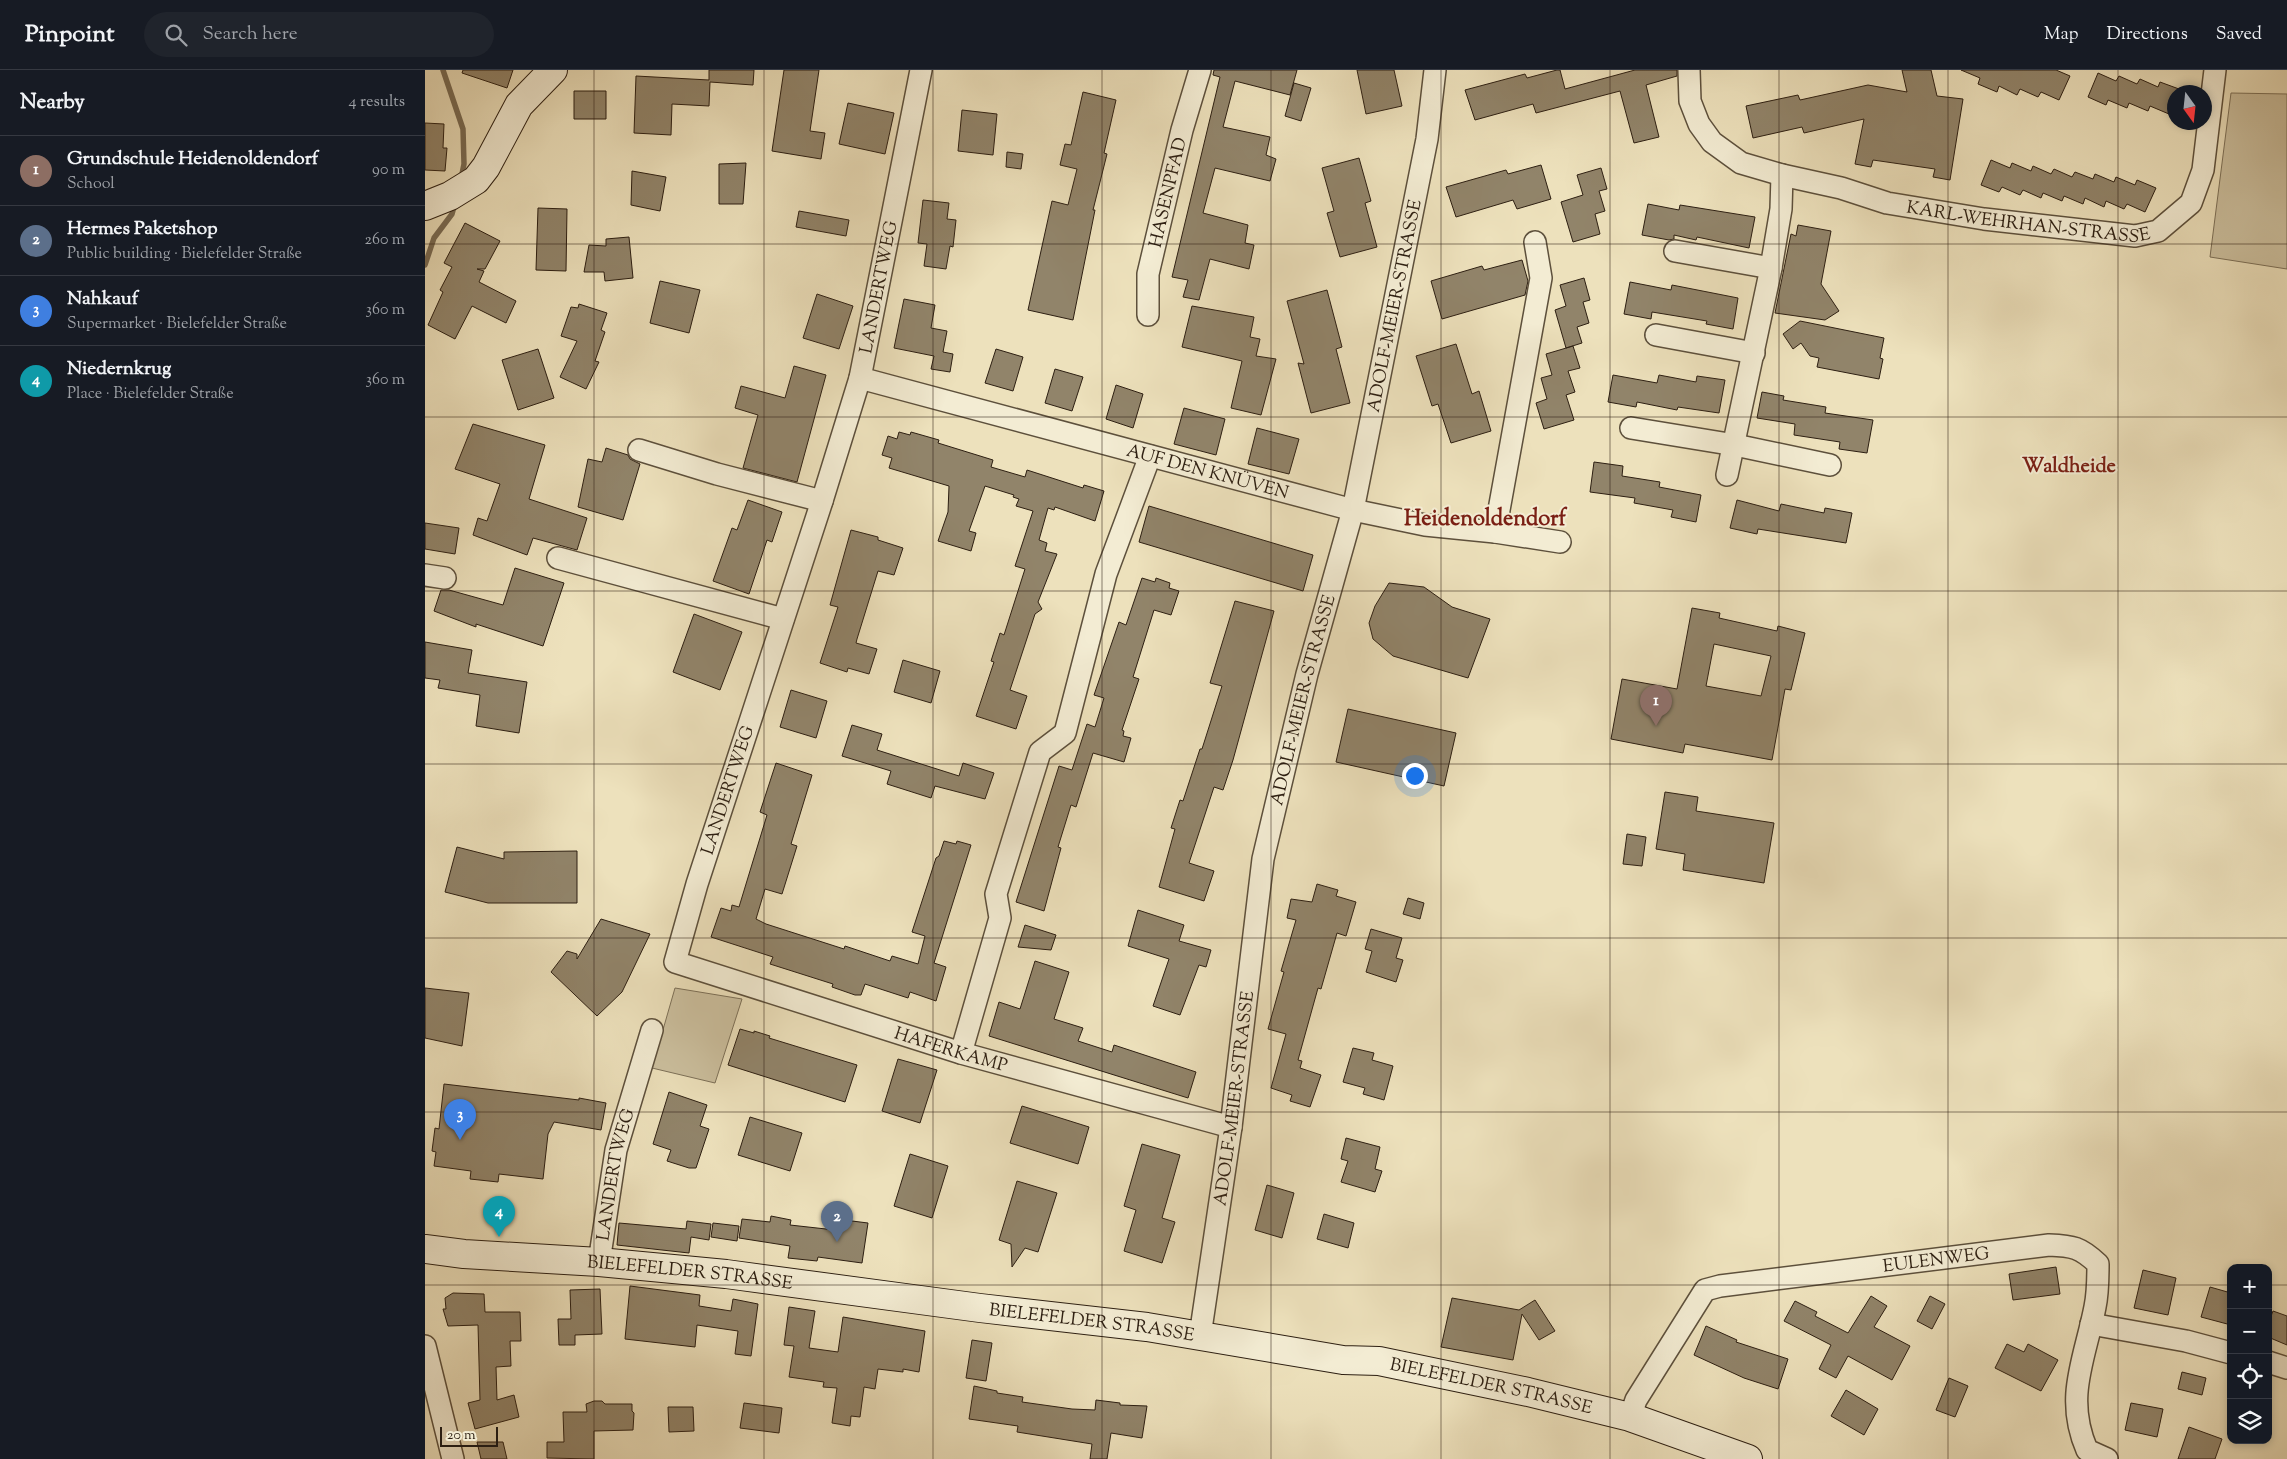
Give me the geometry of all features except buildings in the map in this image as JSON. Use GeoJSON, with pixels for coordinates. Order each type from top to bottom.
{"type":"FeatureCollection","features":[{"type":"Feature","properties":{"kind":"main road"},"geometry":{"type":"LineString","coordinates":[[425,206],[460,190],[483,172],[519,106],[553,70]]}},
{"type":"Feature","properties":{"kind":"main road","name":"BIELEFELDER STRASSE"},"geometry":{"type":"LineString","coordinates":[[425,1249],[464,1254],[599,1262],[726,1274],[980,1308],[1147,1327],[1343,1360],[1387,1362],[1519,1390],[1630,1417],[1748,1459]]}},
{"type":"Feature","properties":{"kind":"street","name":"LANDERTWEG"},"geometry":{"type":"LineString","coordinates":[[675,962],[697,884],[822,501],[860,378],[921,70]]}},
{"type":"Feature","properties":{"kind":"street","name":"HASENPFAD"},"geometry":{"type":"LineString","coordinates":[[1149,315],[1147,274],[1181,130],[1200,70]]}},
{"type":"Feature","properties":{"kind":"street","name":"ADOLF-MEIER-STRASSE"},"geometry":{"type":"LineString","coordinates":[[1199,1336],[1231,1127],[1263,858],[1307,674],[1353,510],[1427,139],[1435,70]]}},
{"type":"Feature","properties":{"kind":"street","name":"KARL-WEHRHAN-STRASSE"},"geometry":{"type":"LineString","coordinates":[[1689,70],[1691,101],[1699,124],[1712,142],[1741,163],[1782,175],[1841,188],[1887,202],[1984,219],[2135,236],[2158,231],[2191,203],[2203,170],[2215,70]]}},
{"type":"Feature","properties":{"kind":"street"},"geometry":{"type":"LineString","coordinates":[[1727,475],[1735,445],[1771,268],[1781,210],[1782,175]]}},
{"type":"Feature","properties":{"kind":"street"},"geometry":{"type":"LineString","coordinates":[[1495,532],[1541,278],[1535,242]]}},
{"type":"Feature","properties":{"kind":"street"},"geometry":{"type":"LineString","coordinates":[[1675,251],[1771,268]]}},
{"type":"Feature","properties":{"kind":"street"},"geometry":{"type":"LineString","coordinates":[[1656,335],[1754,353]]}},
{"type":"Feature","properties":{"kind":"street","name":"AUF DEN KNÜVEN"},"geometry":{"type":"LineString","coordinates":[[860,378],[1353,510],[1425,525],[1495,532],[1559,542]]}},
{"type":"Feature","properties":{"kind":"street"},"geometry":{"type":"LineString","coordinates":[[1631,428],[1735,445],[1830,465]]}},
{"type":"Feature","properties":{"kind":"street"},"geometry":{"type":"LineString","coordinates":[[639,450],[717,474],[822,501]]}},
{"type":"Feature","properties":{"kind":"street"},"geometry":{"type":"LineString","coordinates":[[961,1053],[1000,918],[996,894],[1040,752],[1065,733],[1106,574],[1150,456]]}},
{"type":"Feature","properties":{"kind":"street"},"geometry":{"type":"LineString","coordinates":[[558,558],[783,619]]}},
{"type":"Feature","properties":{"kind":"street","name":"HAFERKAMP"},"geometry":{"type":"LineString","coordinates":[[675,962],[961,1053],[1231,1127]]}},
{"type":"Feature","properties":{"kind":"street","name":"LANDERTWEG"},"geometry":{"type":"LineString","coordinates":[[599,1262],[616,1150],[653,1030]]}},
{"type":"Feature","properties":{"kind":"street","name":"EULENWEG"},"geometry":{"type":"LineString","coordinates":[[1630,1417],[1636,1400],[1705,1290],[1720,1286],[2049,1245],[2074,1246],[2085,1252],[2098,1264],[2098,1287],[2081,1361],[2075,1409],[2079,1431],[2087,1450],[2107,1459]]}},
{"type":"Feature","properties":{"kind":"street"},"geometry":{"type":"LineString","coordinates":[[2091,1324],[2185,1341],[2227,1352]]}},
{"type":"Feature","properties":{"kind":"street"},"geometry":{"type":"LineString","coordinates":[[425,1346],[453,1459]]}},
{"type":"Feature","properties":{"kind":"street"},"geometry":{"type":"LineString","coordinates":[[2272,1363],[2287,1368]]}},
{"type":"Feature","properties":{"kind":"shaded area"},"geometry":{"type":"Polygon","coordinates":[[[2231,93],[2287,94],[2287,269],[2210,257],[2231,93]]]}},
{"type":"Feature","properties":{"kind":"shaded area"},"geometry":{"type":"Polygon","coordinates":[[[675,988],[742,999],[715,1083],[652,1068],[675,988]]]}},
{"type":"Feature","properties":{"kind":"waterway"},"geometry":{"type":"LineString","coordinates":[[443,70],[463,129],[464,164],[461,179]]}},
{"type":"Feature","properties":{"kind":"waterway"},"geometry":{"type":"LineString","coordinates":[[425,265],[434,238],[452,214],[455,203]]}},
{"type":"Feature","properties":{"kind":"place","name":"Grundschule Heidenoldendorf"},"geometry":{"type":"Point","coordinates":[1656,726]}},
{"type":"Feature","properties":{"kind":"place","name":"Nahkauf"},"geometry":{"type":"Point","coordinates":[460,1140]}},
{"type":"Feature","properties":{"kind":"place","name":"Niedernkrug"},"geometry":{"type":"Point","coordinates":[499,1237]}},
{"type":"Feature","properties":{"kind":"place","name":"Hermes Paketshop"},"geometry":{"type":"Point","coordinates":[837,1242]}},
{"type":"Feature","properties":{"kind":"district","name":"Waldheide"},"geometry":{"type":"Point","coordinates":[2069,465]}},
{"type":"Feature","properties":{"kind":"district","name":"Heidenoldendorf"},"geometry":{"type":"Point","coordinates":[1485,517]}}]}
